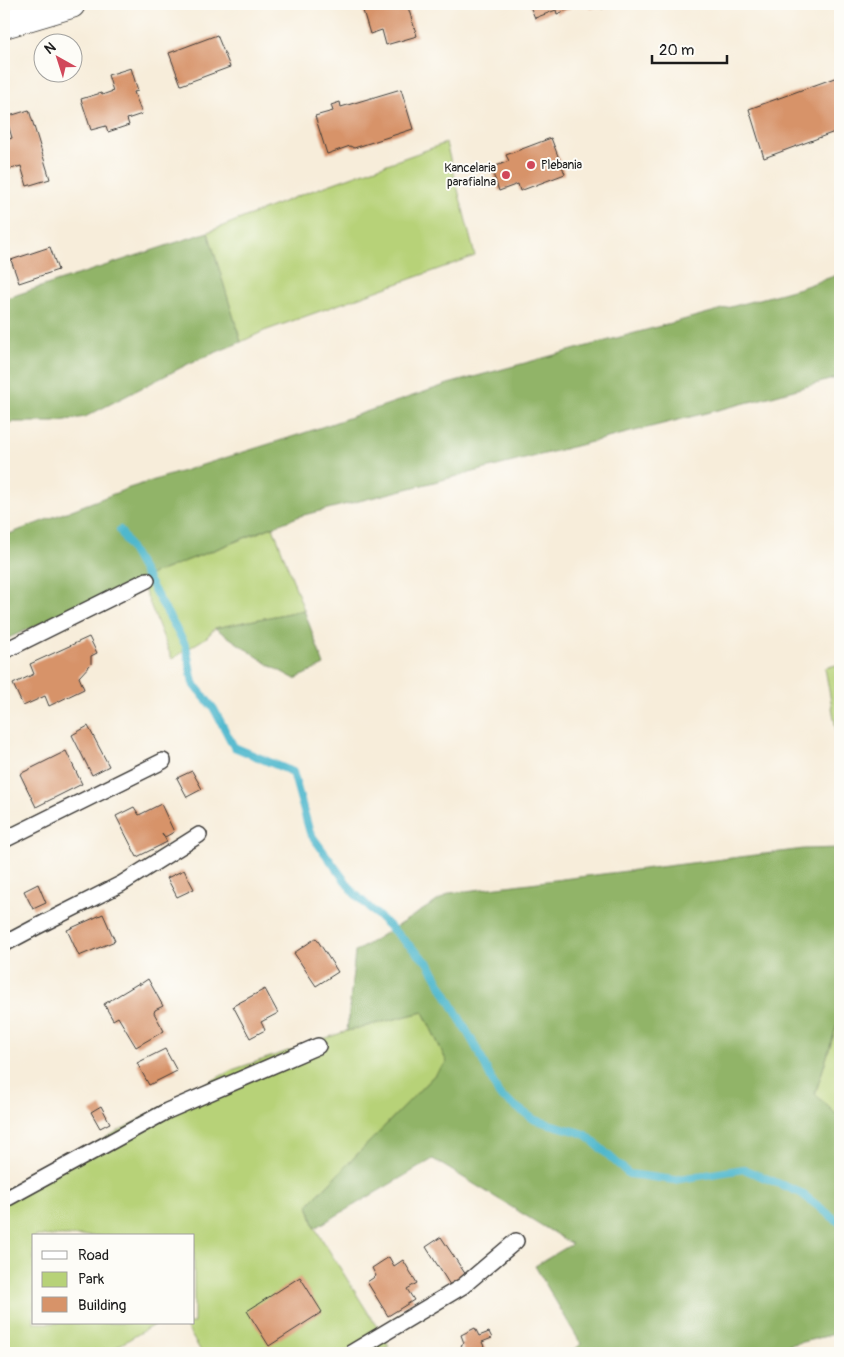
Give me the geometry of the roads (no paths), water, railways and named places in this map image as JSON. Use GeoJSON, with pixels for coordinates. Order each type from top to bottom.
{"type":"FeatureCollection","features":[{"type":"Feature","properties":{"kind":"street"},"geometry":{"type":"LineString","coordinates":[[4,24],[55,6]]}},
{"type":"Feature","properties":{"kind":"lane"},"geometry":{"type":"LineString","coordinates":[[4,651],[146,580]]}},
{"type":"Feature","properties":{"kind":"lane"},"geometry":{"type":"LineString","coordinates":[[4,840],[163,761]]}},
{"type":"Feature","properties":{"kind":"lane"},"geometry":{"type":"LineString","coordinates":[[4,944],[121,884],[199,835]]}},
{"type":"Feature","properties":{"kind":"lane"},"geometry":{"type":"LineString","coordinates":[[4,1200],[167,1111],[318,1046]]}},
{"type":"Feature","properties":{"kind":"lane"},"geometry":{"type":"LineString","coordinates":[[351,1353],[463,1286],[516,1241]]}},
{"type":"Feature","properties":{"kind":"waterway"},"geometry":{"type":"LineString","coordinates":[[120,530],[186,646],[193,683],[214,709],[234,747],[293,772],[310,833],[354,893],[429,964],[478,1051],[499,1095],[535,1120],[585,1134],[629,1174],[674,1180],[744,1169],[801,1193],[840,1223]]}},
{"type":"Feature","properties":{"kind":"place","name":"Plebania"},"geometry":{"type":"Point","coordinates":[531,165]}},
{"type":"Feature","properties":{"kind":"place","name":"Kancelaria parafialna"},"geometry":{"type":"Point","coordinates":[506,175]}}]}
